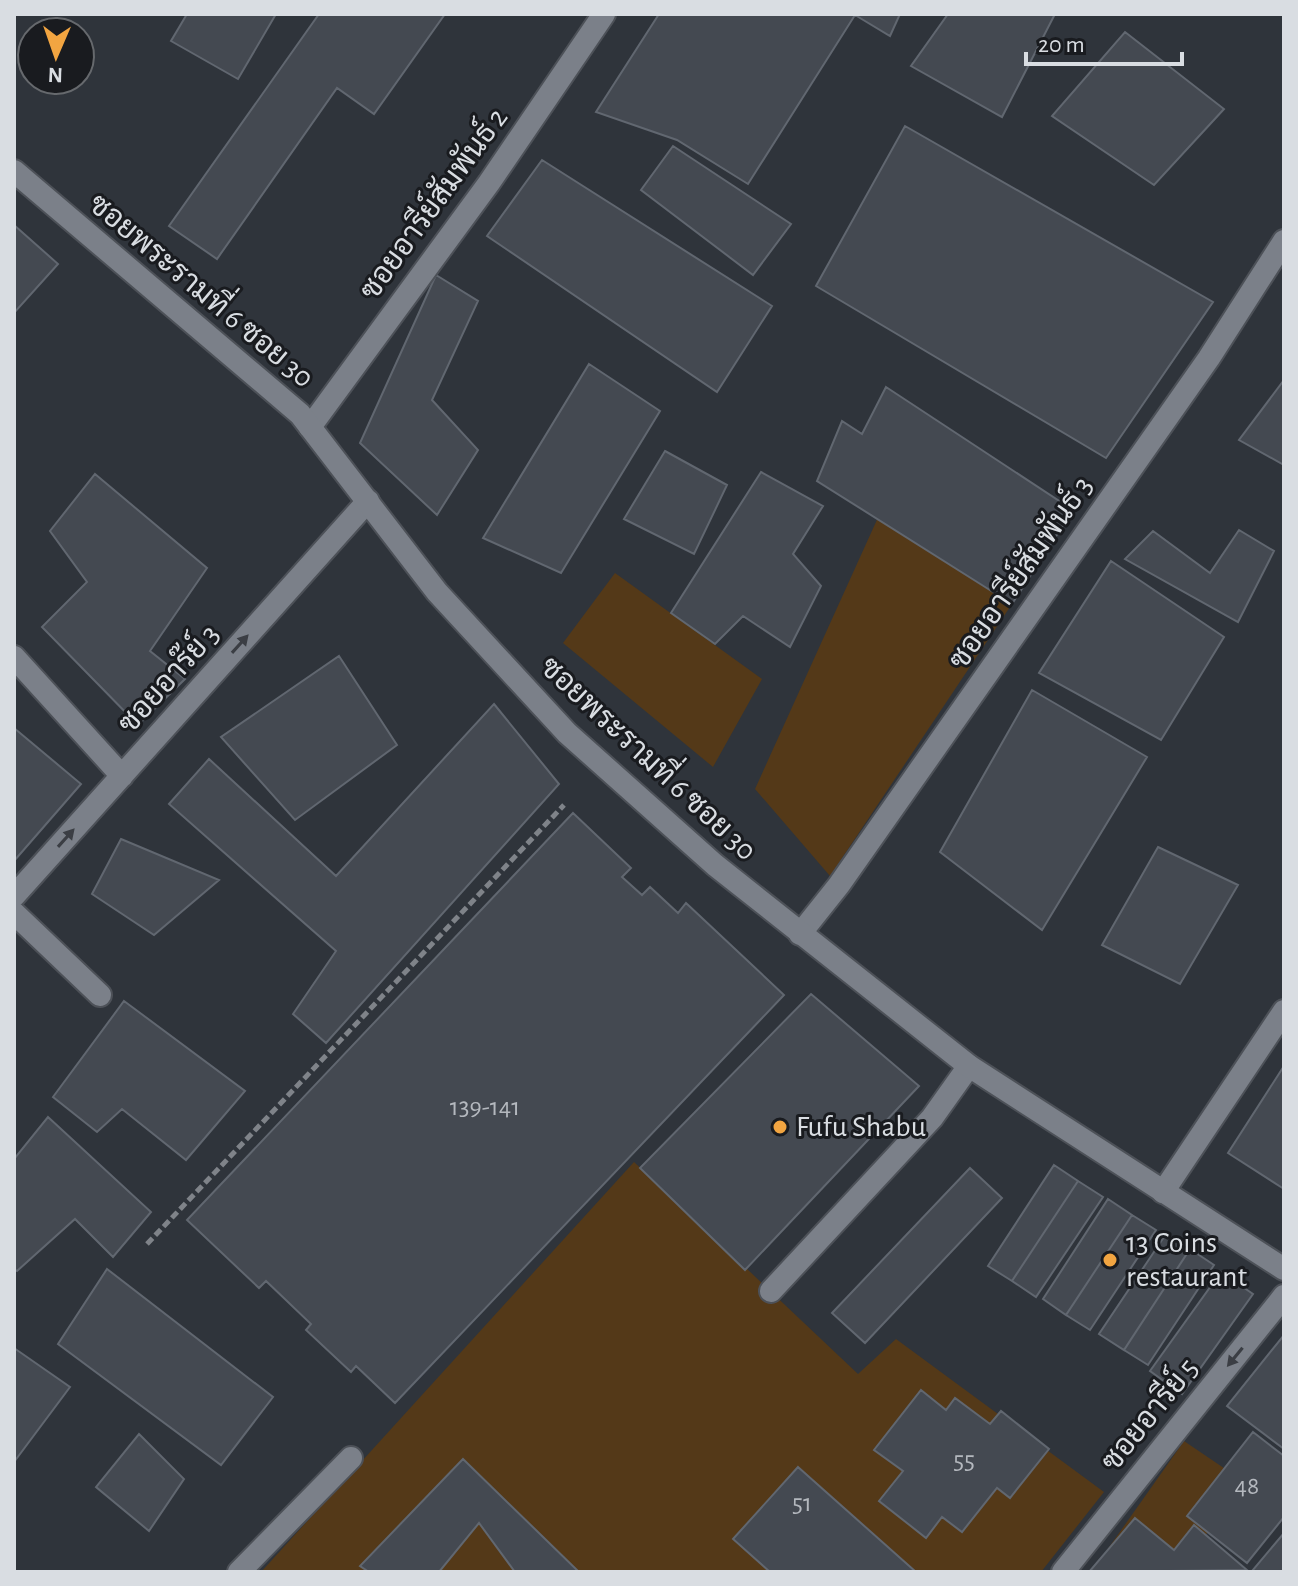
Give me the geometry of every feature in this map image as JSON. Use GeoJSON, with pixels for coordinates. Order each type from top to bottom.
{"type":"FeatureCollection","features":[{"type":"Feature","properties":{"kind":"street","name":"ซอยอารีย์สัมพันธ์ 2"},"geometry":{"type":"LineString","coordinates":[[310,427],[489,183],[604,14]]}},
{"type":"Feature","properties":{"kind":"street","name":"ซอยพระรามที่ 6 ซอย 30"},"geometry":{"type":"LineString","coordinates":[[14,171],[300,414],[437,592],[567,733],[715,865],[969,1066],[1284,1269]]}},
{"type":"Feature","properties":{"kind":"street","name":"ซอยอารีย์สัมพันธ์ 3"},"geometry":{"type":"LineString","coordinates":[[800,934],[839,885],[1209,358],[1284,241]]}},
{"type":"Feature","properties":{"kind":"street","name":"ซอยอาร๊ย์ 3"},"geometry":{"type":"LineString","coordinates":[[14,896],[368,501]]}},
{"type":"Feature","properties":{"kind":"street"},"geometry":{"type":"LineString","coordinates":[[14,657],[122,776]]}},
{"type":"Feature","properties":{"kind":"street"},"geometry":{"type":"LineString","coordinates":[[14,913],[100,995]]}},
{"type":"Feature","properties":{"kind":"street"},"geometry":{"type":"LineString","coordinates":[[1163,1192],[1284,1011]]}},
{"type":"Feature","properties":{"kind":"street"},"geometry":{"type":"LineString","coordinates":[[771,1291],[932,1118],[969,1066]]}},
{"type":"Feature","properties":{"kind":"street","name":"ซอยอารีย์ 5"},"geometry":{"type":"LineString","coordinates":[[1063,1572],[1284,1296]]}},
{"type":"Feature","properties":{"kind":"street"},"geometry":{"type":"LineString","coordinates":[[239,1572],[351,1458]]}},
{"type":"Feature","properties":{"kind":"path"},"geometry":{"type":"LineString","coordinates":[[147,1244],[564,805]]}},
{"type":"Feature","properties":{"kind":"shaded area"},"geometry":{"type":"Polygon","coordinates":[[[895,480],[1038,565],[830,876],[755,789],[895,480]]]}},
{"type":"Feature","properties":{"kind":"shaded area"},"geometry":{"type":"Polygon","coordinates":[[[615,573],[762,679],[713,767],[563,643],[615,573]]]}},
{"type":"Feature","properties":{"kind":"shaded area"},"geometry":{"type":"Polygon","coordinates":[[[634,1162],[858,1374],[896,1339],[1104,1492],[1041,1572],[261,1572],[634,1162]]]}},
{"type":"Feature","properties":{"kind":"shaded area"},"geometry":{"type":"Polygon","coordinates":[[[1184,1441],[1243,1481],[1180,1572],[1093,1570],[1184,1441]]]}},
{"type":"Feature","properties":{"kind":"building"},"geometry":{"type":"Polygon","coordinates":[[[187,14],[276,14],[238,79],[171,41],[187,14]]]}},
{"type":"Feature","properties":{"kind":"building"},"geometry":{"type":"Polygon","coordinates":[[[319,14],[445,14],[374,114],[337,88],[217,259],[169,226],[319,14]]]}},
{"type":"Feature","properties":{"kind":"building"},"geometry":{"type":"Polygon","coordinates":[[[659,14],[900,14],[890,36],[855,15],[748,184],[677,140],[596,112],[659,14]]]}},
{"type":"Feature","properties":{"kind":"building"},"geometry":{"type":"Polygon","coordinates":[[[948,14],[1055,14],[1002,117],[911,66],[948,14]]]}},
{"type":"Feature","properties":{"kind":"building"},"geometry":{"type":"Polygon","coordinates":[[[1125,32],[1224,109],[1154,185],[1052,116],[1125,32]]]}},
{"type":"Feature","properties":{"kind":"building"},"geometry":{"type":"Polygon","coordinates":[[[905,126],[1213,302],[1106,458],[816,286],[905,126]]]}},
{"type":"Feature","properties":{"kind":"building"},"geometry":{"type":"Polygon","coordinates":[[[673,146],[791,224],[753,275],[641,190],[673,146]]]}},
{"type":"Feature","properties":{"kind":"building"},"geometry":{"type":"Polygon","coordinates":[[[542,160],[772,306],[717,392],[487,236],[542,160]]]}},
{"type":"Feature","properties":{"kind":"building"},"geometry":{"type":"Polygon","coordinates":[[[14,225],[58,264],[14,313],[14,225]]]}},
{"type":"Feature","properties":{"kind":"building"},"geometry":{"type":"Polygon","coordinates":[[[436,275],[478,301],[432,400],[478,450],[437,515],[360,443],[436,275]]]}},
{"type":"Feature","properties":{"kind":"building"},"geometry":{"type":"Polygon","coordinates":[[[589,364],[660,411],[561,573],[483,538],[589,364]]]}},
{"type":"Feature","properties":{"kind":"building"},"geometry":{"type":"Polygon","coordinates":[[[1284,380],[1284,465],[1239,440],[1284,380]]]}},
{"type":"Feature","properties":{"kind":"building"},"geometry":{"type":"Polygon","coordinates":[[[886,387],[1073,510],[1012,604],[817,481],[842,421],[862,434],[886,387]]]}},
{"type":"Feature","properties":{"kind":"building"},"geometry":{"type":"Polygon","coordinates":[[[665,451],[727,485],[694,554],[624,519],[665,451]]]}},
{"type":"Feature","properties":{"kind":"building"},"geometry":{"type":"Polygon","coordinates":[[[761,472],[823,506],[793,554],[821,586],[790,647],[743,616],[715,644],[671,613],[761,472]]]}},
{"type":"Feature","properties":{"kind":"building"},"geometry":{"type":"Polygon","coordinates":[[[95,474],[207,568],[150,651],[185,679],[138,725],[42,627],[87,582],[50,531],[95,474]]]}},
{"type":"Feature","properties":{"kind":"building"},"geometry":{"type":"Polygon","coordinates":[[[1239,530],[1274,551],[1238,622],[1125,559],[1153,531],[1210,573],[1239,530]]]}},
{"type":"Feature","properties":{"kind":"building"},"geometry":{"type":"Polygon","coordinates":[[[1111,561],[1224,637],[1161,740],[1039,673],[1111,561]]]}},
{"type":"Feature","properties":{"kind":"building"},"geometry":{"type":"Polygon","coordinates":[[[339,656],[397,745],[295,820],[221,737],[339,656]]]}},
{"type":"Feature","properties":{"kind":"building"},"geometry":{"type":"Polygon","coordinates":[[[1032,690],[1147,757],[1042,930],[940,852],[1032,690]]]}},
{"type":"Feature","properties":{"kind":"building"},"geometry":{"type":"Polygon","coordinates":[[[494,704],[559,784],[326,1043],[293,1014],[336,951],[169,804],[209,759],[336,876],[494,704]]]}},
{"type":"Feature","properties":{"kind":"building"},"geometry":{"type":"Polygon","coordinates":[[[14,728],[81,784],[14,861],[14,728]]]}},
{"type":"Feature","properties":{"kind":"building"},"geometry":{"type":"Polygon","coordinates":[[[573,813],[631,868],[622,877],[642,895],[650,887],[678,913],[686,903],[784,995],[395,1403],[356,1366],[351,1372],[306,1330],[311,1324],[266,1281],[259,1288],[187,1220],[573,813]]]}},
{"type":"Feature","properties":{"kind":"building"},"geometry":{"type":"Polygon","coordinates":[[[121,839],[219,880],[154,935],[92,894],[121,839]]]}},
{"type":"Feature","properties":{"kind":"building"},"geometry":{"type":"Polygon","coordinates":[[[1158,847],[1238,885],[1180,984],[1102,945],[1158,847]]]}},
{"type":"Feature","properties":{"kind":"building","name":"Fufu Shabu"},"geometry":{"type":"Polygon","coordinates":[[[811,994],[919,1086],[745,1270],[640,1168],[811,994]]]}},
{"type":"Feature","properties":{"kind":"building"},"geometry":{"type":"Polygon","coordinates":[[[124,1001],[245,1091],[186,1160],[122,1109],[97,1132],[53,1097],[124,1001]]]}},
{"type":"Feature","properties":{"kind":"building"},"geometry":{"type":"Polygon","coordinates":[[[1284,1066],[1284,1189],[1228,1153],[1284,1066]]]}},
{"type":"Feature","properties":{"kind":"building"},"geometry":{"type":"Polygon","coordinates":[[[48,1117],[151,1212],[113,1257],[75,1219],[17,1271],[14,1269],[14,1159],[48,1117]]]}},
{"type":"Feature","properties":{"kind":"building"},"geometry":{"type":"Polygon","coordinates":[[[1054,1165],[1078,1181],[1012,1281],[988,1266],[1054,1165]]]}},
{"type":"Feature","properties":{"kind":"building"},"geometry":{"type":"Polygon","coordinates":[[[970,1168],[1002,1198],[865,1343],[832,1313],[970,1168]]]}},
{"type":"Feature","properties":{"kind":"building"},"geometry":{"type":"Polygon","coordinates":[[[1078,1181],[1103,1197],[1036,1297],[1012,1281],[1078,1181]]]}},
{"type":"Feature","properties":{"kind":"building"},"geometry":{"type":"Polygon","coordinates":[[[1108,1199],[1132,1215],[1066,1315],[1043,1299],[1108,1199]]]}},
{"type":"Feature","properties":{"kind":"building"},"geometry":{"type":"Polygon","coordinates":[[[1132,1215],[1156,1230],[1090,1330],[1066,1315],[1132,1215]]]}},
{"type":"Feature","properties":{"kind":"building"},"geometry":{"type":"Polygon","coordinates":[[[1166,1234],[1190,1249],[1124,1350],[1099,1334],[1166,1234]]]}},
{"type":"Feature","properties":{"kind":"building"},"geometry":{"type":"Polygon","coordinates":[[[1190,1249],[1214,1265],[1148,1365],[1124,1350],[1190,1249]]]}},
{"type":"Feature","properties":{"kind":"building"},"geometry":{"type":"Polygon","coordinates":[[[107,1269],[273,1397],[221,1465],[58,1344],[107,1269]]]}},
{"type":"Feature","properties":{"kind":"building"},"geometry":{"type":"Polygon","coordinates":[[[1221,1272],[1253,1294],[1182,1394],[1150,1371],[1221,1272]]]}},
{"type":"Feature","properties":{"kind":"building"},"geometry":{"type":"Polygon","coordinates":[[[1284,1335],[1284,1449],[1227,1406],[1284,1335]]]}},
{"type":"Feature","properties":{"kind":"building"},"geometry":{"type":"Polygon","coordinates":[[[14,1348],[70,1387],[14,1462],[14,1348]]]}},
{"type":"Feature","properties":{"kind":"building"},"geometry":{"type":"Polygon","coordinates":[[[921,1390],[946,1410],[955,1398],[990,1424],[1001,1411],[1049,1449],[1010,1498],[997,1488],[962,1532],[942,1517],[926,1538],[879,1501],[903,1471],[874,1450],[921,1390]]]}},
{"type":"Feature","properties":{"kind":"building"},"geometry":{"type":"Polygon","coordinates":[[[1253,1432],[1284,1456],[1284,1517],[1247,1563],[1187,1516],[1253,1432]]]}},
{"type":"Feature","properties":{"kind":"building"},"geometry":{"type":"Polygon","coordinates":[[[139,1434],[184,1479],[149,1531],[96,1487],[139,1434]]]}},
{"type":"Feature","properties":{"kind":"building"},"geometry":{"type":"Polygon","coordinates":[[[463,1459],[579,1572],[515,1572],[479,1523],[439,1572],[369,1572],[360,1566],[463,1459]]]}},
{"type":"Feature","properties":{"kind":"building"},"geometry":{"type":"Polygon","coordinates":[[[798,1467],[916,1572],[770,1572],[733,1539],[798,1467]]]}},
{"type":"Feature","properties":{"kind":"building"},"geometry":{"type":"Polygon","coordinates":[[[1135,1518],[1174,1550],[1194,1525],[1247,1570],[1089,1572],[1135,1518]]]}},
{"type":"Feature","properties":{"kind":"building"},"geometry":{"type":"Polygon","coordinates":[[[1284,1533],[1284,1572],[1252,1571],[1284,1533]]]}},
{"type":"Feature","properties":{"kind":"place","name":"Fufu Shabu"},"geometry":{"type":"Point","coordinates":[780,1127]}},
{"type":"Feature","properties":{"kind":"place","name":"13 Coins restaurant"},"geometry":{"type":"Point","coordinates":[1110,1260]}}]}
